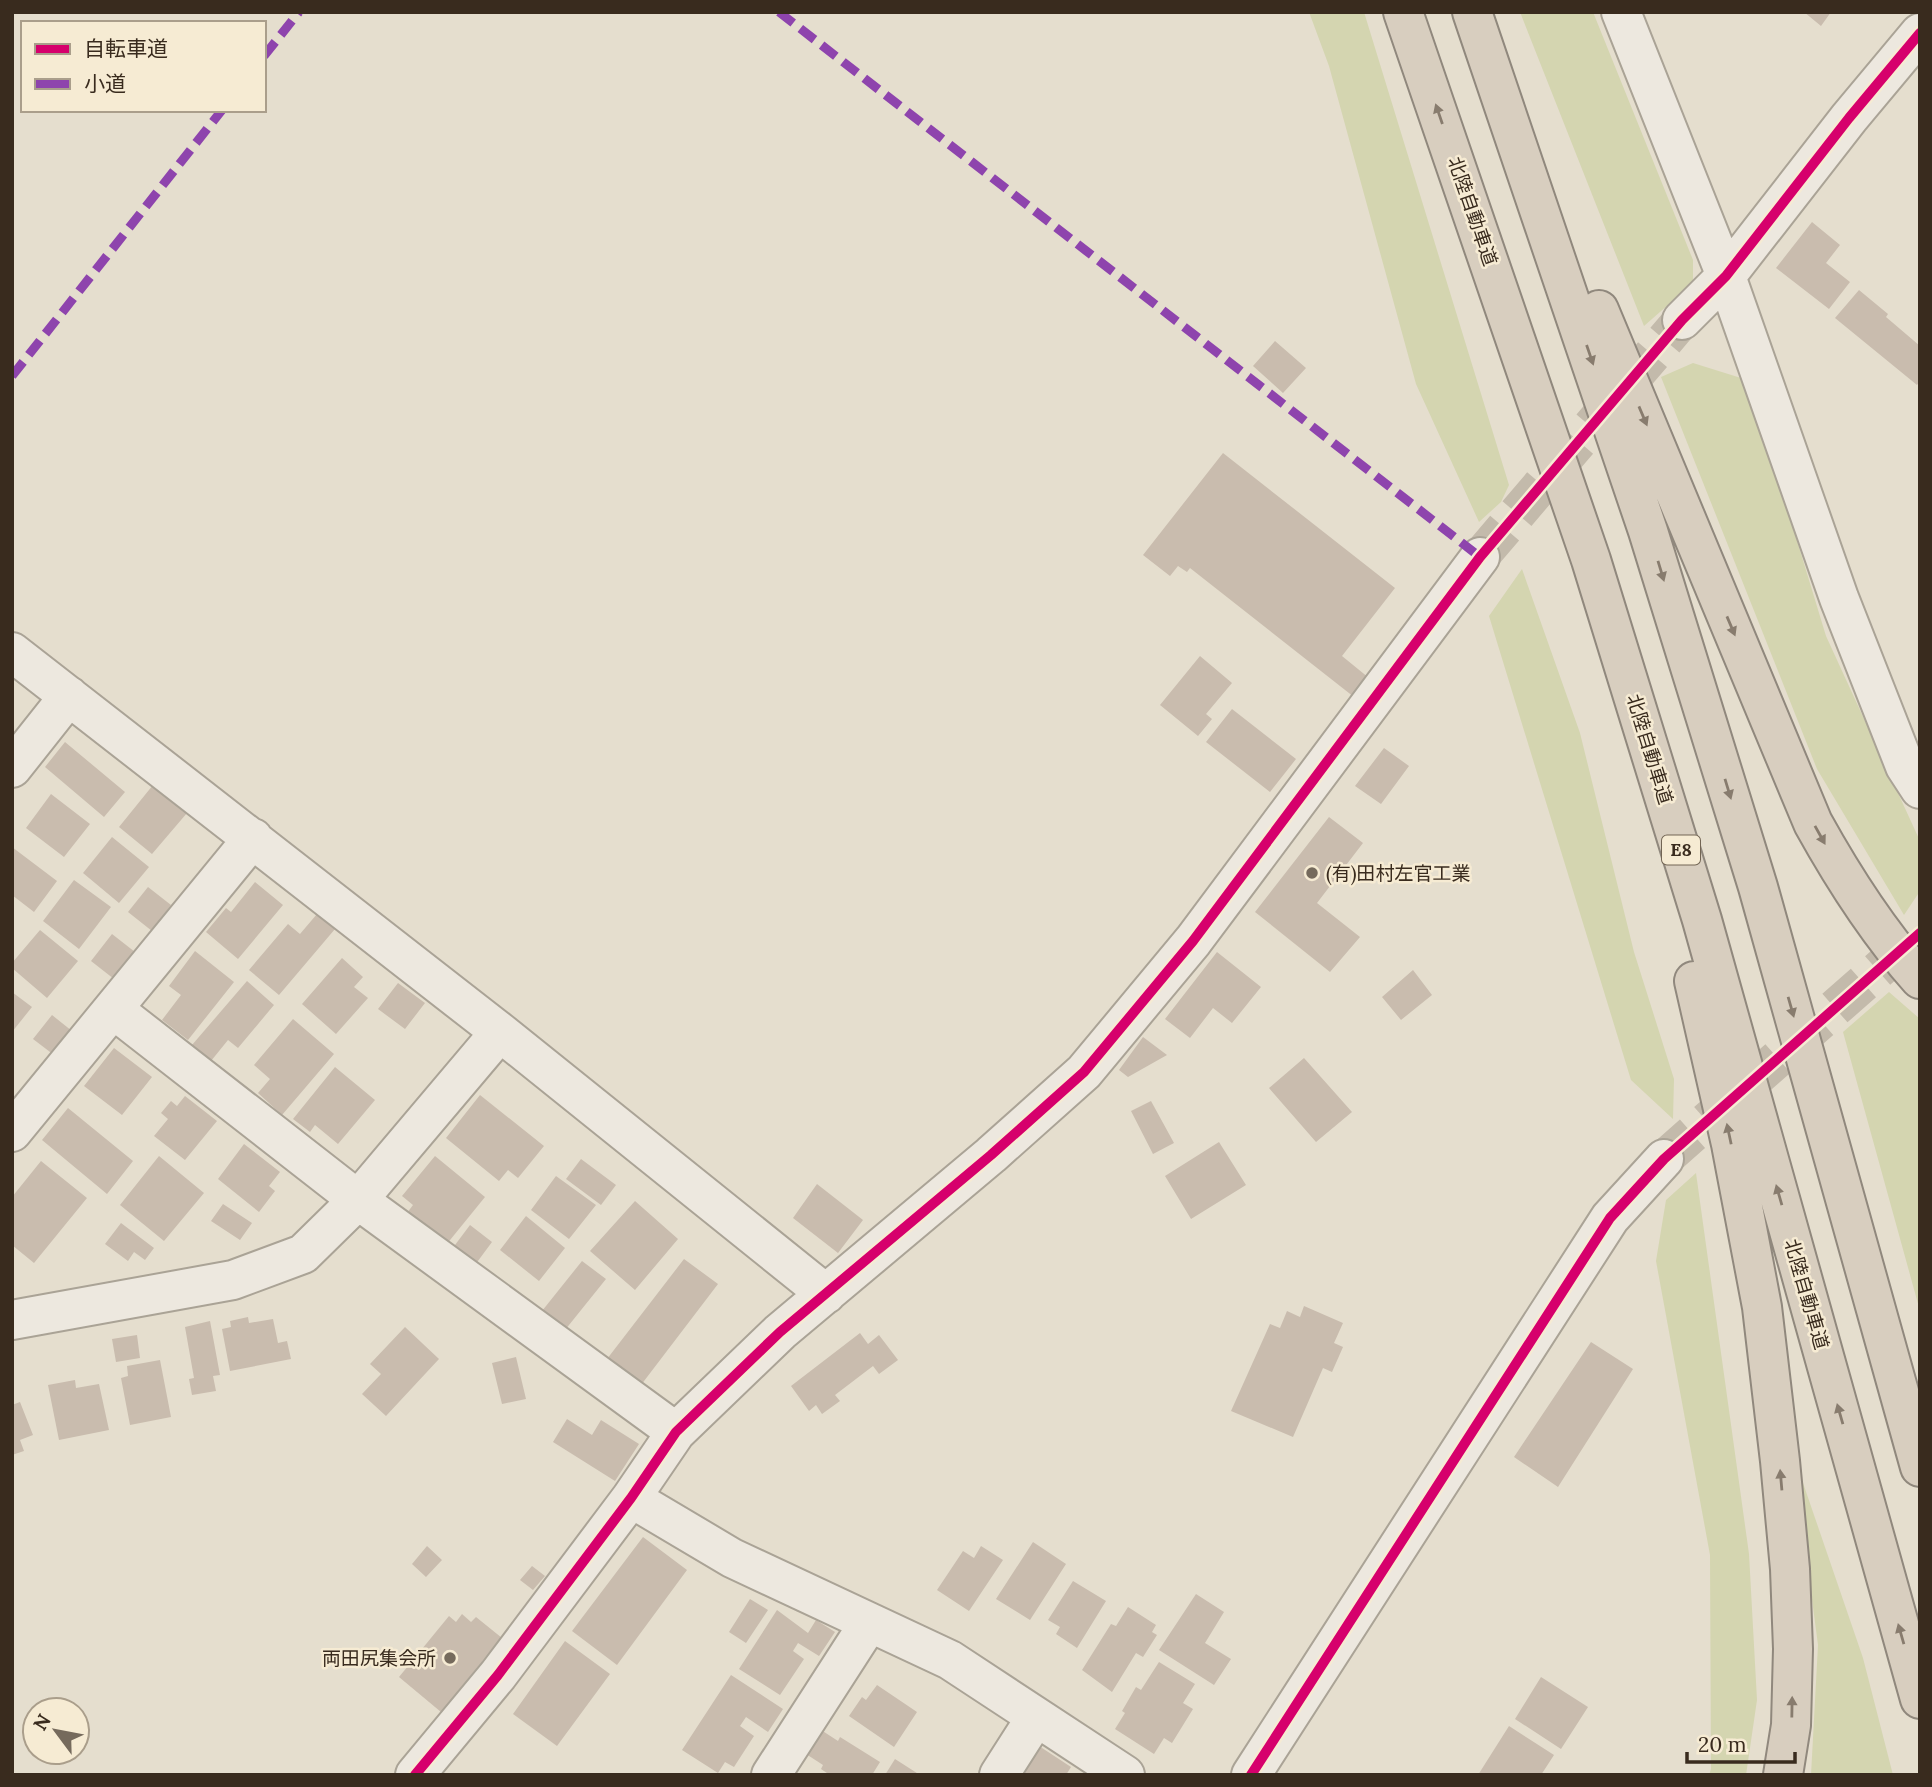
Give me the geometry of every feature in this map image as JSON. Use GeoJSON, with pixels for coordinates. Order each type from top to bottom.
{"type":"FeatureCollection","features":[{"type":"Feature","properties":{"kind":"highway","name":"北陸自動車道"},"geometry":{"type":"LineString","coordinates":[[1403,12],[1591,560],[1702,920],[1920,1699]]}},
{"type":"Feature","properties":{"kind":"highway"},"geometry":{"type":"LineString","coordinates":[[1472,12],[1648,531],[1758,887],[1920,1467]]}},
{"type":"Feature","properties":{"kind":"highway"},"geometry":{"type":"LineString","coordinates":[[1479,12],[1610,337],[1813,823],[1849,887],[1890,946],[1920,979]]}},
{"type":"Feature","properties":{"kind":"highway"},"geometry":{"type":"LineString","coordinates":[[1489,257],[1520,393],[1682,928],[1733,1157],[1762,1307],[1790,1569],[1793,1649],[1791,1725],[1783,1775]]}},
{"type":"Feature","properties":{"kind":"street"},"geometry":{"type":"LineString","coordinates":[[1621,12],[1726,276],[1839,598],[1906,766],[1920,789]]}},
{"type":"Feature","properties":{"kind":"street"},"geometry":{"type":"LineString","coordinates":[[1682,320],[1726,276],[1849,118],[1920,33]]}},
{"type":"Feature","properties":{"kind":"street"},"geometry":{"type":"LineString","coordinates":[[415,1775],[498,1675],[631,1498],[676,1433],[780,1332],[991,1155],[1084,1072],[1193,941],[1480,557]]}},
{"type":"Feature","properties":{"kind":"street"},"geometry":{"type":"LineString","coordinates":[[12,652],[499,1032],[826,1294]]}},
{"type":"Feature","properties":{"kind":"street"},"geometry":{"type":"LineString","coordinates":[[12,768],[69,696]]}},
{"type":"Feature","properties":{"kind":"street"},"geometry":{"type":"LineString","coordinates":[[12,1132],[253,838]]}},
{"type":"Feature","properties":{"kind":"street"},"geometry":{"type":"LineString","coordinates":[[113,1009],[358,1200],[676,1433]]}},
{"type":"Feature","properties":{"kind":"street"},"geometry":{"type":"LineString","coordinates":[[12,1320],[233,1280],[303,1254],[358,1200],[499,1032]]}},
{"type":"Feature","properties":{"kind":"street"},"geometry":{"type":"LineString","coordinates":[[1251,1775],[1610,1218],[1664,1159]]}},
{"type":"Feature","properties":{"kind":"street"},"geometry":{"type":"LineString","coordinates":[[631,1498],[732,1558],[950,1660],[1125,1775]]}},
{"type":"Feature","properties":{"kind":"street"},"geometry":{"type":"LineString","coordinates":[[771,1775],[869,1623]]}},
{"type":"Feature","properties":{"kind":"street"},"geometry":{"type":"LineString","coordinates":[[999,1775],[1036,1717]]}},
{"type":"Feature","properties":{"kind":"green space"},"geometry":{"type":"Polygon","coordinates":[[[1309,12],[1364,12],[1509,485],[1501,502],[1479,522],[1416,384],[1329,66],[1309,12]]]}},
{"type":"Feature","properties":{"kind":"green space"},"geometry":{"type":"Polygon","coordinates":[[[1520,12],[1593,12],[1693,260],[1693,283],[1644,326],[1520,12]]]}},
{"type":"Feature","properties":{"kind":"green space"},"geometry":{"type":"Polygon","coordinates":[[[1693,363],[1741,378],[1771,455],[1826,636],[1920,841],[1920,891],[1904,915],[1817,769],[1661,377],[1693,363]]]}},
{"type":"Feature","properties":{"kind":"green space"},"geometry":{"type":"Polygon","coordinates":[[[1522,569],[1580,733],[1634,952],[1674,1079],[1673,1119],[1631,1080],[1489,616],[1522,569]]]}},
{"type":"Feature","properties":{"kind":"green space"},"geometry":{"type":"Polygon","coordinates":[[[1889,992],[1920,1019],[1920,1311],[1843,1032],[1889,992]]]}},
{"type":"Feature","properties":{"kind":"green space"},"geometry":{"type":"Polygon","coordinates":[[[1696,1173],[1749,1554],[1757,1700],[1746,1775],[1709,1775],[1710,1555],[1656,1261],[1666,1200],[1696,1173]]]}},
{"type":"Feature","properties":{"kind":"green space"},"geometry":{"type":"Polygon","coordinates":[[[1802,1480],[1863,1658],[1893,1775],[1811,1775],[1818,1645],[1803,1531],[1802,1480]]]}},
{"type":"Feature","properties":{"kind":"building"},"geometry":{"type":"Polygon","coordinates":[[[1804,12],[1831,12],[1821,26],[1804,12]]]}},
{"type":"Feature","properties":{"kind":"building"},"geometry":{"type":"Polygon","coordinates":[[[1812,222],[1840,245],[1826,263],[1850,282],[1829,309],[1776,268],[1812,222]]]}},
{"type":"Feature","properties":{"kind":"building"},"geometry":{"type":"Polygon","coordinates":[[[1859,290],[1920,346],[1920,381],[1917,385],[1835,318],[1859,290]]]}},
{"type":"Feature","properties":{"kind":"building"},"geometry":{"type":"Polygon","coordinates":[[[1275,341],[1306,368],[1283,393],[1253,366],[1275,341]]]}},
{"type":"Feature","properties":{"kind":"building"},"geometry":{"type":"Polygon","coordinates":[[[1223,453],[1395,588],[1342,656],[1369,678],[1354,697],[1190,568],[1187,572],[1178,566],[1170,576],[1143,555],[1223,453]]]}},
{"type":"Feature","properties":{"kind":"building"},"geometry":{"type":"Polygon","coordinates":[[[1200,656],[1232,683],[1206,714],[1212,719],[1198,736],[1160,705],[1200,656]]]}},
{"type":"Feature","properties":{"kind":"building"},"geometry":{"type":"Polygon","coordinates":[[[1232,709],[1296,759],[1270,792],[1206,742],[1232,709]]]}},
{"type":"Feature","properties":{"kind":"building"},"geometry":{"type":"Polygon","coordinates":[[[65,742],[125,792],[104,817],[45,767],[65,742]]]}},
{"type":"Feature","properties":{"kind":"building"},"geometry":{"type":"Polygon","coordinates":[[[1384,748],[1409,766],[1381,804],[1355,786],[1384,748]]]}},
{"type":"Feature","properties":{"kind":"building"},"geometry":{"type":"Polygon","coordinates":[[[153,785],[187,813],[152,854],[119,827],[153,785]]]}},
{"type":"Feature","properties":{"kind":"building"},"geometry":{"type":"Polygon","coordinates":[[[51,794],[90,824],[64,857],[26,828],[51,794]]]}},
{"type":"Feature","properties":{"kind":"building","name":"(有)田村左官工業"},"geometry":{"type":"Polygon","coordinates":[[[1329,817],[1363,843],[1317,903],[1360,937],[1330,972],[1255,912],[1329,817]]]}},
{"type":"Feature","properties":{"kind":"building"},"geometry":{"type":"Polygon","coordinates":[[[112,837],[149,867],[119,903],[83,873],[112,837]]]}},
{"type":"Feature","properties":{"kind":"building"},"geometry":{"type":"Polygon","coordinates":[[[12,847],[57,881],[34,912],[12,895],[12,847]]]}},
{"type":"Feature","properties":{"kind":"building"},"geometry":{"type":"Polygon","coordinates":[[[74,880],[111,907],[79,949],[43,921],[74,880]]]}},
{"type":"Feature","properties":{"kind":"building"},"geometry":{"type":"Polygon","coordinates":[[[255,882],[283,905],[238,959],[206,932],[226,908],[231,912],[255,882]]]}},
{"type":"Feature","properties":{"kind":"building"},"geometry":{"type":"Polygon","coordinates":[[[148,887],[171,905],[152,931],[128,912],[148,887]]]}},
{"type":"Feature","properties":{"kind":"building"},"geometry":{"type":"Polygon","coordinates":[[[317,914],[335,929],[279,995],[249,970],[288,924],[300,934],[317,914]]]}},
{"type":"Feature","properties":{"kind":"building"},"geometry":{"type":"Polygon","coordinates":[[[40,930],[78,961],[47,998],[12,968],[12,963],[40,930]]]}},
{"type":"Feature","properties":{"kind":"building"},"geometry":{"type":"Polygon","coordinates":[[[112,934],[135,952],[114,979],[91,961],[112,934]]]}},
{"type":"Feature","properties":{"kind":"building"},"geometry":{"type":"Polygon","coordinates":[[[195,951],[234,982],[188,1040],[162,1020],[181,995],[169,986],[195,951]]]}},
{"type":"Feature","properties":{"kind":"building"},"geometry":{"type":"Polygon","coordinates":[[[1217,952],[1261,987],[1232,1023],[1213,1008],[1190,1038],[1165,1019],[1217,952]]]}},
{"type":"Feature","properties":{"kind":"building"},"geometry":{"type":"Polygon","coordinates":[[[342,958],[363,977],[354,987],[368,998],[336,1034],[302,1004],[342,958]]]}},
{"type":"Feature","properties":{"kind":"building"},"geometry":{"type":"Polygon","coordinates":[[[1413,970],[1432,995],[1401,1020],[1382,997],[1413,970]]]}},
{"type":"Feature","properties":{"kind":"building"},"geometry":{"type":"Polygon","coordinates":[[[247,981],[274,1005],[238,1048],[228,1040],[211,1061],[192,1045],[247,981]]]}},
{"type":"Feature","properties":{"kind":"building"},"geometry":{"type":"Polygon","coordinates":[[[398,983],[425,1003],[405,1029],[378,1009],[398,983]]]}},
{"type":"Feature","properties":{"kind":"building"},"geometry":{"type":"Polygon","coordinates":[[[12,992],[32,1007],[12,1032],[12,992]]]}},
{"type":"Feature","properties":{"kind":"building"},"geometry":{"type":"Polygon","coordinates":[[[52,1015],[72,1031],[54,1055],[33,1039],[52,1015]]]}},
{"type":"Feature","properties":{"kind":"building"},"geometry":{"type":"Polygon","coordinates":[[[293,1019],[334,1054],[282,1115],[258,1093],[270,1079],[254,1065],[293,1019]]]}},
{"type":"Feature","properties":{"kind":"building"},"geometry":{"type":"Polygon","coordinates":[[[1143,1037],[1167,1055],[1128,1077],[1119,1070],[1143,1037]]]}},
{"type":"Feature","properties":{"kind":"building"},"geometry":{"type":"Polygon","coordinates":[[[114,1048],[152,1077],[122,1115],[84,1086],[114,1048]]]}},
{"type":"Feature","properties":{"kind":"building"},"geometry":{"type":"Polygon","coordinates":[[[1304,1058],[1352,1112],[1316,1142],[1269,1088],[1304,1058]]]}},
{"type":"Feature","properties":{"kind":"building"},"geometry":{"type":"Polygon","coordinates":[[[335,1067],[375,1100],[338,1144],[315,1125],[310,1132],[293,1119],[335,1067]]]}},
{"type":"Feature","properties":{"kind":"building"},"geometry":{"type":"Polygon","coordinates":[[[480,1095],[544,1146],[518,1178],[508,1170],[499,1181],[446,1138],[480,1095]]]}},
{"type":"Feature","properties":{"kind":"building"},"geometry":{"type":"Polygon","coordinates":[[[185,1096],[217,1121],[185,1160],[154,1136],[168,1119],[161,1113],[171,1101],[177,1106],[185,1096]]]}},
{"type":"Feature","properties":{"kind":"building"},"geometry":{"type":"Polygon","coordinates":[[[1151,1101],[1174,1143],[1153,1154],[1131,1111],[1151,1101]]]}},
{"type":"Feature","properties":{"kind":"building"},"geometry":{"type":"Polygon","coordinates":[[[68,1108],[133,1161],[107,1194],[42,1140],[68,1108]]]}},
{"type":"Feature","properties":{"kind":"building"},"geometry":{"type":"Polygon","coordinates":[[[1219,1142],[1246,1185],[1191,1219],[1165,1176],[1219,1142]]]}},
{"type":"Feature","properties":{"kind":"building"},"geometry":{"type":"Polygon","coordinates":[[[244,1144],[280,1172],[269,1186],[275,1191],[259,1212],[218,1179],[244,1144]]]}},
{"type":"Feature","properties":{"kind":"building"},"geometry":{"type":"Polygon","coordinates":[[[159,1156],[204,1193],[164,1241],[120,1205],[159,1156]]]}},
{"type":"Feature","properties":{"kind":"building"},"geometry":{"type":"Polygon","coordinates":[[[435,1156],[485,1197],[446,1245],[407,1213],[413,1205],[402,1196],[435,1156]]]}},
{"type":"Feature","properties":{"kind":"building"},"geometry":{"type":"Polygon","coordinates":[[[581,1159],[616,1185],[601,1205],[566,1179],[581,1159]]]}},
{"type":"Feature","properties":{"kind":"building"},"geometry":{"type":"Polygon","coordinates":[[[41,1161],[87,1198],[34,1263],[12,1245],[12,1197],[41,1161]]]}},
{"type":"Feature","properties":{"kind":"building"},"geometry":{"type":"Polygon","coordinates":[[[556,1176],[596,1205],[569,1239],[531,1210],[556,1176]]]}},
{"type":"Feature","properties":{"kind":"building"},"geometry":{"type":"Polygon","coordinates":[[[817,1184],[863,1220],[838,1253],[793,1218],[817,1184]]]}},
{"type":"Feature","properties":{"kind":"building"},"geometry":{"type":"Polygon","coordinates":[[[635,1201],[678,1239],[635,1290],[590,1251],[635,1201]]]}},
{"type":"Feature","properties":{"kind":"building"},"geometry":{"type":"Polygon","coordinates":[[[223,1204],[252,1223],[240,1240],[211,1221],[223,1204]]]}},
{"type":"Feature","properties":{"kind":"building"},"geometry":{"type":"Polygon","coordinates":[[[526,1216],[565,1248],[539,1281],[500,1250],[526,1216]]]}},
{"type":"Feature","properties":{"kind":"building"},"geometry":{"type":"Polygon","coordinates":[[[121,1223],[154,1248],[145,1260],[134,1252],[128,1261],[105,1244],[121,1223]]]}},
{"type":"Feature","properties":{"kind":"building"},"geometry":{"type":"Polygon","coordinates":[[[470,1225],[492,1242],[472,1269],[449,1253],[470,1225]]]}},
{"type":"Feature","properties":{"kind":"building"},"geometry":{"type":"Polygon","coordinates":[[[684,1259],[718,1284],[641,1385],[607,1359],[684,1259]]]}},
{"type":"Feature","properties":{"kind":"building"},"geometry":{"type":"Polygon","coordinates":[[[582,1261],[606,1279],[565,1330],[542,1311],[582,1261]]]}},
{"type":"Feature","properties":{"kind":"building"},"geometry":{"type":"Polygon","coordinates":[[[1304,1306],[1343,1323],[1334,1343],[1343,1347],[1332,1372],[1323,1368],[1293,1437],[1231,1411],[1270,1324],[1280,1328],[1287,1311],[1300,1317],[1304,1306]]]}},
{"type":"Feature","properties":{"kind":"building"},"geometry":{"type":"Polygon","coordinates":[[[248,1317],[249,1323],[273,1319],[278,1343],[287,1341],[291,1359],[230,1371],[222,1329],[231,1327],[230,1321],[248,1317]]]}},
{"type":"Feature","properties":{"kind":"building"},"geometry":{"type":"Polygon","coordinates":[[[210,1321],[220,1375],[213,1376],[216,1391],[192,1395],[189,1379],[194,1378],[185,1327],[210,1321]]]}},
{"type":"Feature","properties":{"kind":"building"},"geometry":{"type":"Polygon","coordinates":[[[405,1327],[439,1359],[386,1416],[362,1394],[381,1374],[370,1364],[405,1327]]]}},
{"type":"Feature","properties":{"kind":"building"},"geometry":{"type":"Polygon","coordinates":[[[860,1333],[868,1344],[879,1335],[898,1360],[879,1374],[873,1366],[835,1395],[840,1401],[822,1414],[816,1405],[809,1411],[791,1386],[860,1333]]]}},
{"type":"Feature","properties":{"kind":"building"},"geometry":{"type":"Polygon","coordinates":[[[137,1335],[140,1358],[116,1362],[112,1339],[137,1335]]]}},
{"type":"Feature","properties":{"kind":"building"},"geometry":{"type":"Polygon","coordinates":[[[1591,1342],[1633,1369],[1558,1487],[1514,1457],[1591,1342]]]}},
{"type":"Feature","properties":{"kind":"building"},"geometry":{"type":"Polygon","coordinates":[[[516,1357],[526,1399],[502,1404],[492,1363],[516,1357]]]}},
{"type":"Feature","properties":{"kind":"building"},"geometry":{"type":"Polygon","coordinates":[[[160,1360],[171,1417],[130,1425],[121,1378],[128,1376],[127,1366],[160,1360]]]}},
{"type":"Feature","properties":{"kind":"building"},"geometry":{"type":"Polygon","coordinates":[[[75,1380],[76,1388],[99,1384],[109,1430],[59,1440],[48,1385],[75,1380]]]}},
{"type":"Feature","properties":{"kind":"building"},"geometry":{"type":"Polygon","coordinates":[[[20,1402],[33,1435],[20,1440],[24,1451],[12,1455],[12,1405],[20,1402]]]}},
{"type":"Feature","properties":{"kind":"building"},"geometry":{"type":"Polygon","coordinates":[[[567,1419],[592,1435],[601,1420],[639,1444],[615,1481],[553,1442],[567,1419]]]}},
{"type":"Feature","properties":{"kind":"building"},"geometry":{"type":"Polygon","coordinates":[[[643,1537],[687,1570],[617,1665],[572,1631],[643,1537]]]}},
{"type":"Feature","properties":{"kind":"building"},"geometry":{"type":"Polygon","coordinates":[[[1033,1542],[1066,1564],[1030,1620],[996,1599],[1033,1542]]]}},
{"type":"Feature","properties":{"kind":"building"},"geometry":{"type":"Polygon","coordinates":[[[427,1546],[442,1560],[426,1577],[412,1564],[427,1546]]]}},
{"type":"Feature","properties":{"kind":"building"},"geometry":{"type":"Polygon","coordinates":[[[981,1546],[1003,1560],[969,1611],[937,1590],[963,1551],[974,1558],[981,1546]]]}},
{"type":"Feature","properties":{"kind":"building"},"geometry":{"type":"Polygon","coordinates":[[[532,1566],[545,1576],[533,1590],[520,1580],[532,1566]]]}},
{"type":"Feature","properties":{"kind":"building"},"geometry":{"type":"Polygon","coordinates":[[[1073,1581],[1106,1601],[1077,1648],[1056,1634],[1060,1627],[1048,1620],[1073,1581]]]}},
{"type":"Feature","properties":{"kind":"building"},"geometry":{"type":"Polygon","coordinates":[[[1196,1594],[1224,1612],[1205,1643],[1231,1659],[1214,1685],[1159,1650],[1196,1594]]]}},
{"type":"Feature","properties":{"kind":"building"},"geometry":{"type":"Polygon","coordinates":[[[750,1599],[768,1610],[746,1643],[729,1632],[750,1599]]]}},
{"type":"Feature","properties":{"kind":"building"},"geometry":{"type":"Polygon","coordinates":[[[1128,1607],[1156,1625],[1152,1632],[1157,1635],[1143,1657],[1136,1653],[1112,1692],[1082,1670],[1111,1624],[1116,1626],[1128,1607]]]}},
{"type":"Feature","properties":{"kind":"building"},"geometry":{"type":"Polygon","coordinates":[[[777,1610],[808,1633],[816,1620],[835,1632],[819,1656],[798,1643],[793,1651],[804,1659],[780,1695],[739,1669],[777,1610]]]}},
{"type":"Feature","properties":{"kind":"building","name":"両田尻集会所"},"geometry":{"type":"Polygon","coordinates":[[[462,1614],[471,1622],[476,1617],[502,1638],[441,1712],[399,1677],[449,1616],[456,1622],[462,1614]]]}},
{"type":"Feature","properties":{"kind":"building"},"geometry":{"type":"Polygon","coordinates":[[[565,1641],[610,1674],[557,1746],[513,1714],[565,1641]]]}},
{"type":"Feature","properties":{"kind":"building"},"geometry":{"type":"Polygon","coordinates":[[[1159,1662],[1195,1684],[1183,1703],[1193,1709],[1172,1743],[1164,1738],[1154,1754],[1115,1729],[1136,1687],[1141,1690],[1159,1662]]]}},
{"type":"Feature","properties":{"kind":"building"},"geometry":{"type":"Polygon","coordinates":[[[731,1675],[783,1709],[768,1732],[746,1717],[740,1726],[754,1736],[734,1767],[725,1762],[718,1773],[682,1750],[731,1675]]]}},
{"type":"Feature","properties":{"kind":"building"},"geometry":{"type":"Polygon","coordinates":[[[1541,1677],[1588,1707],[1561,1749],[1515,1719],[1541,1677]]]}},
{"type":"Feature","properties":{"kind":"building"},"geometry":{"type":"Polygon","coordinates":[[[877,1685],[917,1712],[894,1747],[849,1716],[862,1697],[866,1700],[877,1685]]]}},
{"type":"Feature","properties":{"kind":"building"},"geometry":{"type":"Polygon","coordinates":[[[1509,1726],[1554,1755],[1541,1775],[1478,1775],[1509,1726]]]}},
{"type":"Feature","properties":{"kind":"building"},"geometry":{"type":"Polygon","coordinates":[[[818,1728],[838,1741],[840,1737],[880,1762],[872,1775],[830,1775],[821,1769],[823,1765],[803,1752],[818,1728]]]}},
{"type":"Feature","properties":{"kind":"building"},"geometry":{"type":"Polygon","coordinates":[[[1039,1746],[1071,1767],[1066,1775],[1020,1775],[1039,1746]]]}},
{"type":"Feature","properties":{"kind":"building"},"geometry":{"type":"Polygon","coordinates":[[[895,1759],[920,1775],[885,1775],[895,1759]]]}},
{"type":"Feature","properties":{"kind":"tunnel"},"geometry":{"type":"LineString","coordinates":[[1480,557],[1682,320]]}},
{"type":"Feature","properties":{"kind":"tunnel"},"geometry":{"type":"LineString","coordinates":[[1664,1159],[1920,933]]}},
{"type":"Feature","properties":{"kind":"marked path"},"geometry":{"type":"LineString","coordinates":[[266,53],[299,12]]}},
{"type":"Feature","properties":{"kind":"marked path"},"geometry":{"type":"LineString","coordinates":[[779,12],[1480,557]]}},
{"type":"Feature","properties":{"kind":"marked path"},"geometry":{"type":"LineString","coordinates":[[12,376],[220,112]]}},
{"type":"Feature","properties":{"kind":"cycle path"},"geometry":{"type":"LineString","coordinates":[[415,1775],[498,1675],[631,1498],[676,1432],[780,1332],[991,1155],[1084,1072],[1193,941],[1480,557],[1682,320],[1726,276],[1849,118],[1920,33]]}},
{"type":"Feature","properties":{"kind":"cycle path"},"geometry":{"type":"LineString","coordinates":[[1251,1775],[1610,1218],[1664,1159],[1920,933]]}},
{"type":"Feature","properties":{"kind":"place","name":"(有)田村左官工業"},"geometry":{"type":"Point","coordinates":[1312,873]}},
{"type":"Feature","properties":{"kind":"place","name":"両田尻集会所"},"geometry":{"type":"Point","coordinates":[450,1658]}}]}
